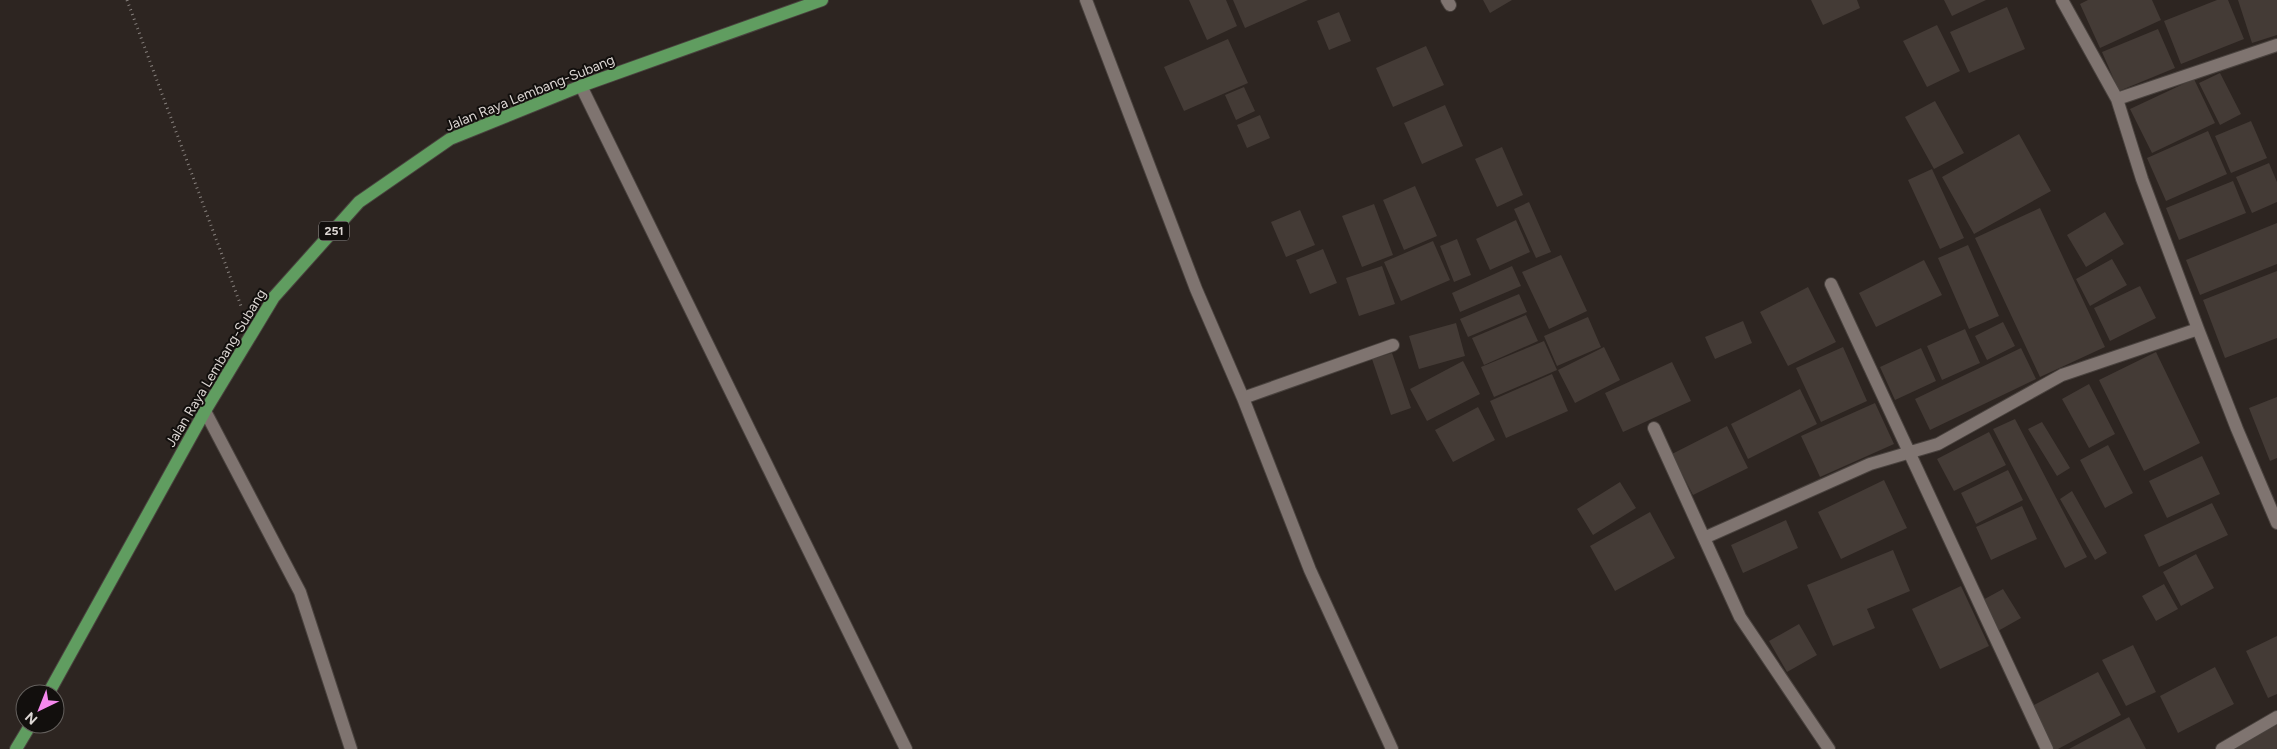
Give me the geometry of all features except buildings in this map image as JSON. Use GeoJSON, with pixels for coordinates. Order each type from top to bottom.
{"type":"FeatureCollection","features":[{"type":"Feature","properties":{"kind":"main road","name":"Jalan Raya Lembang-Subang"},"geometry":{"type":"LineString","coordinates":[[54,684],[205,411],[274,297],[359,202],[450,139],[581,86],[822,0]]}},
{"type":"Feature","properties":{"kind":"main road"},"geometry":{"type":"LineString","coordinates":[[16,749],[25,734]]}},
{"type":"Feature","properties":{"kind":"street"},"geometry":{"type":"LineString","coordinates":[[1086,0],[1196,289],[1243,398],[1310,570],[1392,749]]}},
{"type":"Feature","properties":{"kind":"street"},"geometry":{"type":"LineString","coordinates":[[2062,0],[2117,99],[2142,178],[2198,329],[2237,429],[2277,523]]}},
{"type":"Feature","properties":{"kind":"street"},"geometry":{"type":"LineString","coordinates":[[2117,99],[2277,45]]}},
{"type":"Feature","properties":{"kind":"street"},"geometry":{"type":"LineString","coordinates":[[581,86],[906,749]]}},
{"type":"Feature","properties":{"kind":"street"},"geometry":{"type":"LineString","coordinates":[[1831,284],[2047,749]]}},
{"type":"Feature","properties":{"kind":"street"},"geometry":{"type":"LineString","coordinates":[[1704,538],[1870,464],[1938,444],[2062,374],[2198,329]]}},
{"type":"Feature","properties":{"kind":"street"},"geometry":{"type":"LineString","coordinates":[[1243,398],[1393,345]]}},
{"type":"Feature","properties":{"kind":"street"},"geometry":{"type":"LineString","coordinates":[[205,411],[300,592],[351,749]]}},
{"type":"Feature","properties":{"kind":"street"},"geometry":{"type":"LineString","coordinates":[[1654,428],[1740,617],[1829,749]]}},
{"type":"Feature","properties":{"kind":"street"},"geometry":{"type":"LineString","coordinates":[[2222,749],[2277,717]]}},
{"type":"Feature","properties":{"kind":"path"},"geometry":{"type":"LineString","coordinates":[[127,0],[252,334]]}}]}
